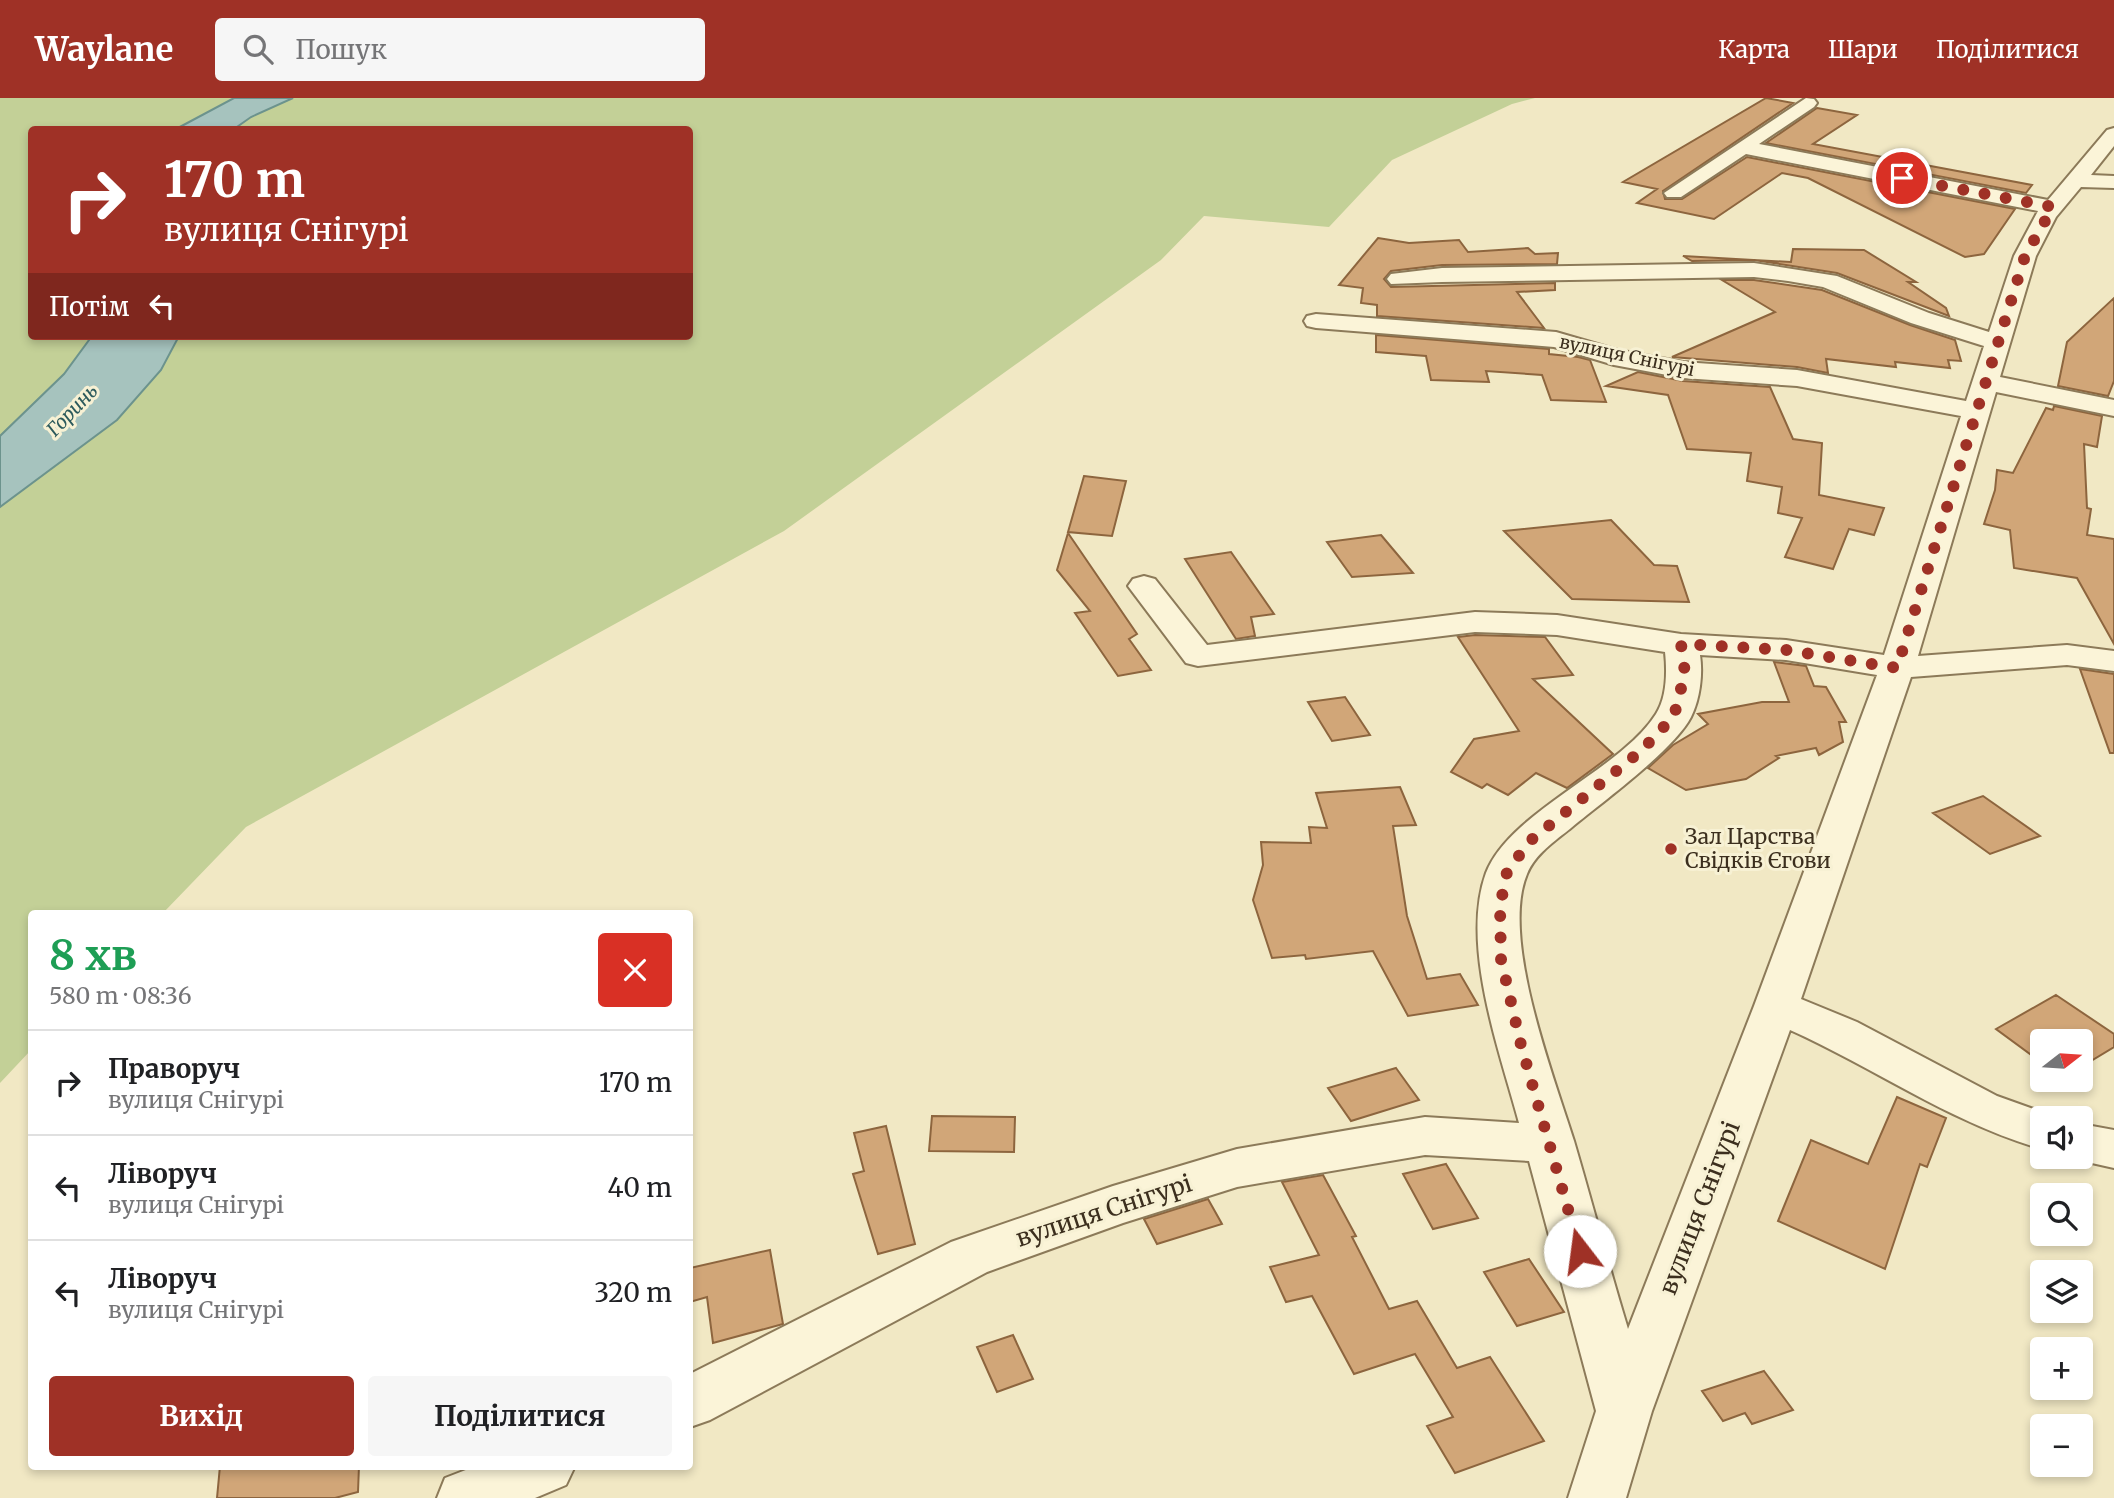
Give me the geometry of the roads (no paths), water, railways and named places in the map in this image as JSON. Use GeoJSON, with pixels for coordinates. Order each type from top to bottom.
{"type":"FeatureCollection","features":[{"type":"Feature","properties":{"kind":"street"},"geometry":{"type":"LineString","coordinates":[[1674,193],[1808,103]]}},
{"type":"Feature","properties":{"kind":"street","name":"вулиця Снігурі"},"geometry":{"type":"LineString","coordinates":[[1604,1494],[1624,1411],[1776,1006],[1897,668],[2025,256],[2063,194],[2114,134]]}},
{"type":"Feature","properties":{"kind":"street"},"geometry":{"type":"LineString","coordinates":[[1742,147],[2063,194],[2114,182]]}},
{"type":"Feature","properties":{"kind":"street"},"geometry":{"type":"LineString","coordinates":[[1399,279],[1442,275],[1741,270],[1777,273],[1829,281],[1920,318],[1998,343]]}},
{"type":"Feature","properties":{"kind":"street","name":"вулиця Снігурі"},"geometry":{"type":"LineString","coordinates":[[1316,321],[1556,340],[1614,356],[1683,370],[2114,408]]}},
{"type":"Feature","properties":{"kind":"street"},"geometry":{"type":"LineString","coordinates":[[1144,586],[1198,656],[1475,622],[1557,625],[1681,644],[1786,650],[1897,668],[2067,655],[2114,661]]}},
{"type":"Feature","properties":{"kind":"street"},"geometry":{"type":"LineString","coordinates":[[1624,1411],[1521,1045],[1501,959],[1500,906],[1507,872],[1530,841],[1642,750],[1674,716],[1685,673],[1681,644]]}},
{"type":"Feature","properties":{"kind":"street"},"geometry":{"type":"LineString","coordinates":[[1776,1006],[1841,1034],[1980,1109],[2030,1127]]}},
{"type":"Feature","properties":{"kind":"street","name":"вулиця Снігурі"},"geometry":{"type":"LineString","coordinates":[[693,1400],[969,1257],[1113,1206],[1237,1168],[1424,1136],[1551,1144]]}},
{"type":"Feature","properties":{"kind":"street"},"geometry":{"type":"LineString","coordinates":[[2093,1145],[2114,1149]]}},
{"type":"Feature","properties":{"kind":"street"},"geometry":{"type":"LineString","coordinates":[[466,1498],[535,1470]]}},
{"type":"Feature","properties":{"kind":"water"},"geometry":{"type":"Polygon","coordinates":[[[234,98],[293,98],[251,117],[238,126],[182,126],[234,98]]]}},
{"type":"Feature","properties":{"kind":"water","name":"Горинь"},"geometry":{"type":"Polygon","coordinates":[[[89,340],[177,340],[161,370],[117,420],[0,507],[0,436],[64,374],[89,340]]]}},
{"type":"Feature","properties":{"kind":"place","name":"Зал Царства Свідків Єгови"},"geometry":{"type":"Point","coordinates":[1671,849]}}]}
